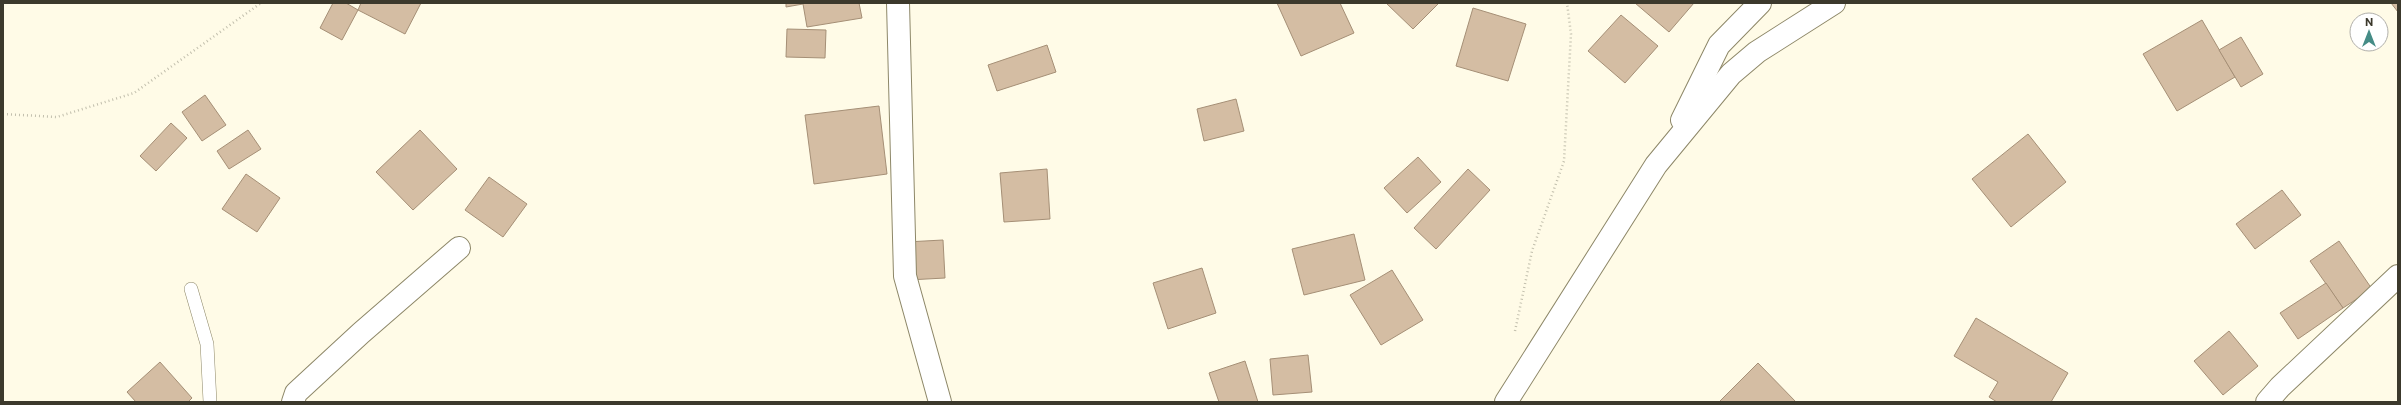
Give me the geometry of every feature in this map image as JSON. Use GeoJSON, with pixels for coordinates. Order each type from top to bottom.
{"type":"FeatureCollection","features":[{"type":"Feature","properties":{"kind":"street"},"geometry":{"type":"LineString","coordinates":[[898,3],[905,276],[940,402]]}},
{"type":"Feature","properties":{"kind":"street"},"geometry":{"type":"LineString","coordinates":[[1666,153],[1719,45],[1760,3]]}},
{"type":"Feature","properties":{"kind":"street"},"geometry":{"type":"LineString","coordinates":[[1506,402],[1656,164],[1731,74],[1757,52],[1834,3]]}},
{"type":"Feature","properties":{"kind":"street"},"geometry":{"type":"LineString","coordinates":[[293,402],[296,393],[361,333],[459,248]]}},
{"type":"Feature","properties":{"kind":"street"},"geometry":{"type":"LineString","coordinates":[[2267,402],[2280,387],[2398,276]]}},
{"type":"Feature","properties":{"kind":"lane"},"geometry":{"type":"LineString","coordinates":[[191,289],[207,344],[210,402]]}},
{"type":"Feature","properties":{"kind":"path"},"geometry":{"type":"LineString","coordinates":[[3,114],[57,117],[134,93],[261,3]]}},
{"type":"Feature","properties":{"kind":"path"},"geometry":{"type":"LineString","coordinates":[[1515,334],[1532,251],[1564,161],[1571,34],[1567,3]]}},
{"type":"Feature","properties":{"kind":"building"},"geometry":{"type":"Polygon","coordinates":[[[333,3],[346,3],[358,10],[342,40],[320,28],[333,3]]]}},
{"type":"Feature","properties":{"kind":"building"},"geometry":{"type":"Polygon","coordinates":[[[361,3],[421,3],[405,34],[358,10],[361,3]]]}},
{"type":"Feature","properties":{"kind":"building"},"geometry":{"type":"Polygon","coordinates":[[[786,3],[859,3],[862,18],[807,27],[803,4],[786,7],[786,3]]]}},
{"type":"Feature","properties":{"kind":"building"},"geometry":{"type":"Polygon","coordinates":[[[1277,3],[1340,3],[1354,33],[1301,56],[1277,3]]]}},
{"type":"Feature","properties":{"kind":"building"},"geometry":{"type":"Polygon","coordinates":[[[1386,3],[1439,3],[1413,29],[1386,3]]]}},
{"type":"Feature","properties":{"kind":"building"},"geometry":{"type":"Polygon","coordinates":[[[1635,3],[1694,3],[1669,32],[1635,3]]]}},
{"type":"Feature","properties":{"kind":"building"},"geometry":{"type":"Polygon","coordinates":[[[2391,3],[2398,3],[2398,12],[2391,3]]]}},
{"type":"Feature","properties":{"kind":"building"},"geometry":{"type":"Polygon","coordinates":[[[1473,8],[1526,24],[1508,81],[1456,66],[1473,8]]]}},
{"type":"Feature","properties":{"kind":"building"},"geometry":{"type":"Polygon","coordinates":[[[1621,15],[1658,46],[1625,83],[1588,51],[1621,15]]]}},
{"type":"Feature","properties":{"kind":"building"},"geometry":{"type":"Polygon","coordinates":[[[2202,20],[2235,77],[2177,111],[2143,54],[2202,20]]]}},
{"type":"Feature","properties":{"kind":"building"},"geometry":{"type":"Polygon","coordinates":[[[787,29],[826,30],[825,58],[786,57],[787,29]]]}},
{"type":"Feature","properties":{"kind":"building"},"geometry":{"type":"Polygon","coordinates":[[[2241,37],[2263,74],[2241,87],[2219,50],[2241,37]]]}},
{"type":"Feature","properties":{"kind":"building"},"geometry":{"type":"Polygon","coordinates":[[[1047,45],[1056,72],[997,91],[988,65],[1047,45]]]}},
{"type":"Feature","properties":{"kind":"building"},"geometry":{"type":"Polygon","coordinates":[[[205,95],[226,125],[202,141],[182,112],[205,95]]]}},
{"type":"Feature","properties":{"kind":"building"},"geometry":{"type":"Polygon","coordinates":[[[1236,99],[1244,131],[1204,141],[1197,109],[1236,99]]]}},
{"type":"Feature","properties":{"kind":"building"},"geometry":{"type":"Polygon","coordinates":[[[879,106],[887,174],[814,184],[805,115],[879,106]]]}},
{"type":"Feature","properties":{"kind":"building"},"geometry":{"type":"Polygon","coordinates":[[[171,123],[187,138],[156,171],[140,156],[171,123]]]}},
{"type":"Feature","properties":{"kind":"building"},"geometry":{"type":"Polygon","coordinates":[[[248,130],[261,149],[229,169],[217,151],[248,130]]]}},
{"type":"Feature","properties":{"kind":"building"},"geometry":{"type":"Polygon","coordinates":[[[420,130],[457,169],[413,210],[376,172],[420,130]]]}},
{"type":"Feature","properties":{"kind":"building"},"geometry":{"type":"Polygon","coordinates":[[[2028,134],[2066,182],[2011,227],[1972,179],[2028,134]]]}},
{"type":"Feature","properties":{"kind":"building"},"geometry":{"type":"Polygon","coordinates":[[[1418,157],[1441,182],[1407,213],[1384,188],[1418,157]]]}},
{"type":"Feature","properties":{"kind":"building"},"geometry":{"type":"Polygon","coordinates":[[[1047,169],[1050,219],[1004,222],[1000,173],[1047,169]]]}},
{"type":"Feature","properties":{"kind":"building"},"geometry":{"type":"Polygon","coordinates":[[[1468,169],[1490,190],[1436,249],[1414,228],[1468,169]]]}},
{"type":"Feature","properties":{"kind":"building"},"geometry":{"type":"Polygon","coordinates":[[[246,174],[280,198],[257,232],[222,209],[246,174]]]}},
{"type":"Feature","properties":{"kind":"building"},"geometry":{"type":"Polygon","coordinates":[[[489,177],[527,204],[503,237],[465,210],[489,177]]]}},
{"type":"Feature","properties":{"kind":"building"},"geometry":{"type":"Polygon","coordinates":[[[2282,190],[2301,215],[2255,249],[2236,224],[2282,190]]]}},
{"type":"Feature","properties":{"kind":"building"},"geometry":{"type":"Polygon","coordinates":[[[1354,234],[1365,280],[1304,295],[1292,249],[1354,234]]]}},
{"type":"Feature","properties":{"kind":"building"},"geometry":{"type":"Polygon","coordinates":[[[943,240],[945,278],[908,280],[906,242],[943,240]]]}},
{"type":"Feature","properties":{"kind":"building"},"geometry":{"type":"Polygon","coordinates":[[[2339,241],[2372,289],[2343,308],[2310,261],[2339,241]]]}},
{"type":"Feature","properties":{"kind":"building"},"geometry":{"type":"Polygon","coordinates":[[[1202,268],[1216,313],[1168,329],[1153,283],[1202,268]]]}},
{"type":"Feature","properties":{"kind":"building"},"geometry":{"type":"Polygon","coordinates":[[[1392,270],[1423,320],[1381,345],[1350,295],[1392,270]]]}},
{"type":"Feature","properties":{"kind":"building"},"geometry":{"type":"Polygon","coordinates":[[[2326,283],[2343,308],[2298,339],[2280,313],[2326,283]]]}},
{"type":"Feature","properties":{"kind":"building"},"geometry":{"type":"Polygon","coordinates":[[[1976,318],[2068,373],[2051,402],[1997,402],[1989,397],[1998,382],[1954,356],[1976,318]]]}},
{"type":"Feature","properties":{"kind":"building"},"geometry":{"type":"Polygon","coordinates":[[[2229,331],[2258,366],[2223,395],[2194,361],[2229,331]]]}},
{"type":"Feature","properties":{"kind":"building"},"geometry":{"type":"Polygon","coordinates":[[[1308,355],[1312,392],[1273,395],[1270,359],[1308,355]]]}},
{"type":"Feature","properties":{"kind":"building"},"geometry":{"type":"Polygon","coordinates":[[[1245,361],[1258,402],[1219,402],[1209,373],[1245,361]]]}},
{"type":"Feature","properties":{"kind":"building"},"geometry":{"type":"Polygon","coordinates":[[[160,362],[192,398],[188,402],[136,402],[127,392],[160,362]]]}},
{"type":"Feature","properties":{"kind":"building"},"geometry":{"type":"Polygon","coordinates":[[[1758,363],[1796,402],[1719,402],[1758,363]]]}}]}
